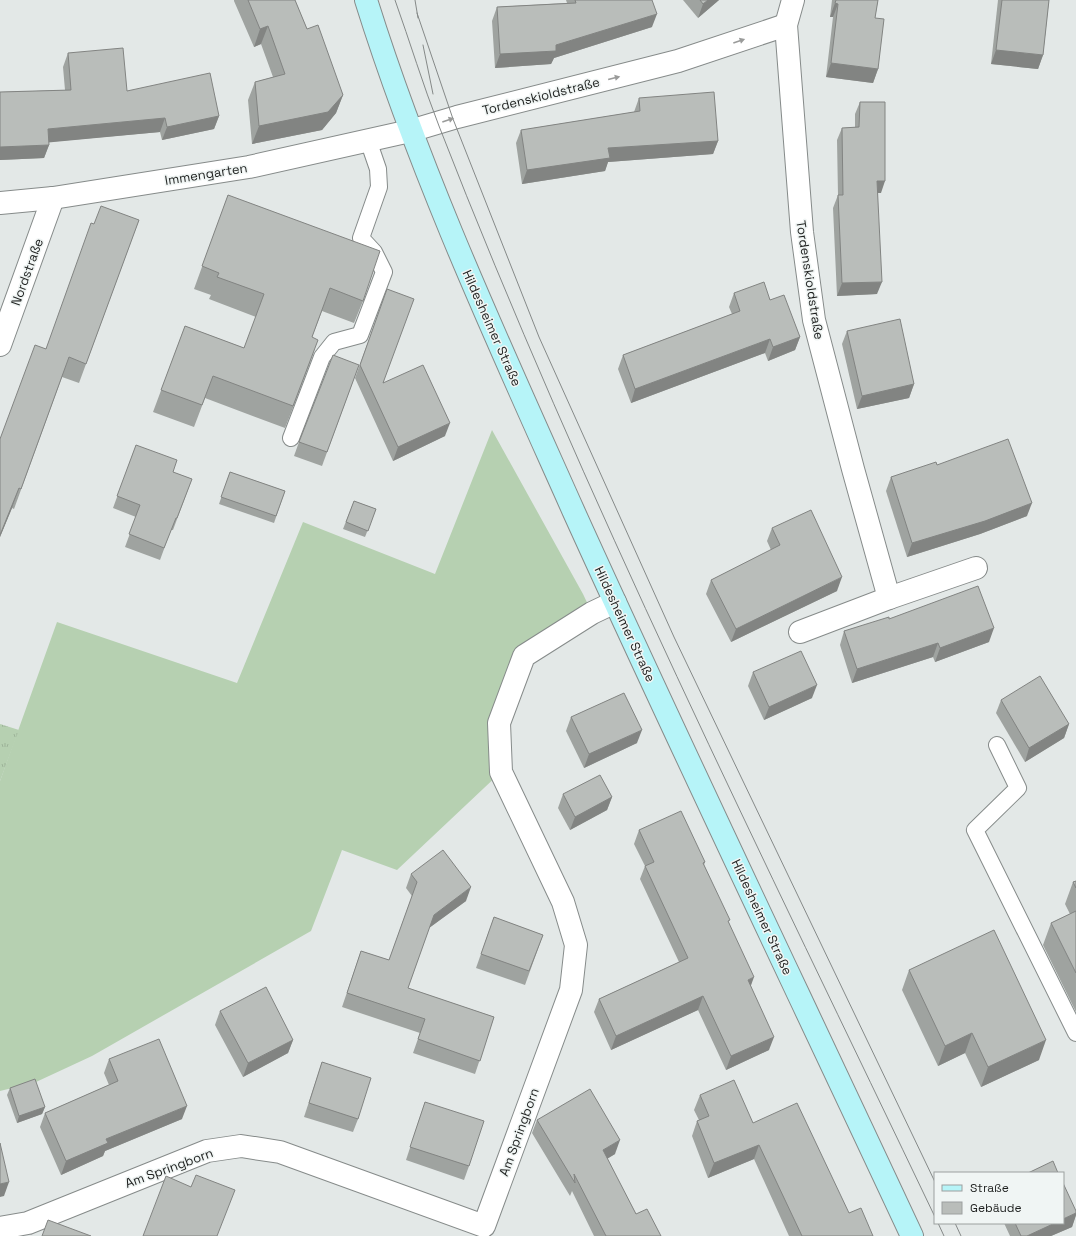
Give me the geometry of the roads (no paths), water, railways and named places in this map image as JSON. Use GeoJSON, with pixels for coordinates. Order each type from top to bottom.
{"type":"FeatureCollection","features":[{"type":"Feature","properties":{"kind":"street","name":"Hildesheimer Straße"},"geometry":{"type":"LineString","coordinates":[[366,0],[410,131],[501,350],[615,602],[912,1236]]}},
{"type":"Feature","properties":{"kind":"street","name":"Tordenskioldstraße"},"geometry":{"type":"LineString","coordinates":[[793,0],[786,25],[802,232],[814,320],[889,598]]}},
{"type":"Feature","properties":{"kind":"street","name":"Tordenskioldstraße"},"geometry":{"type":"LineString","coordinates":[[410,131],[457,117],[678,61],[786,25]]}},
{"type":"Feature","properties":{"kind":"street","name":"Immengarten"},"geometry":{"type":"LineString","coordinates":[[0,203],[53,198],[249,167],[410,131]]}},
{"type":"Feature","properties":{"kind":"street","name":"Nordstraße"},"geometry":{"type":"LineString","coordinates":[[0,345],[53,198]]}},
{"type":"Feature","properties":{"kind":"street"},"geometry":{"type":"LineString","coordinates":[[800,632],[889,598],[976,568]]}},
{"type":"Feature","properties":{"kind":"street","name":"Am Springborn"},"geometry":{"type":"LineString","coordinates":[[0,1228],[28,1223],[207,1151],[241,1146],[280,1152],[486,1231],[572,990],[576,945],[563,902],[501,772],[499,723],[524,656],[592,613],[615,602]]}},
{"type":"Feature","properties":{"kind":"lane"},"geometry":{"type":"LineString","coordinates":[[291,438],[322,357],[334,342],[360,336],[384,272],[374,252],[361,238],[379,187],[378,169],[368,140]]}},
{"type":"Feature","properties":{"kind":"lane"},"geometry":{"type":"LineString","coordinates":[[997,745],[1018,788],[975,830],[1076,1033]]}},
{"type":"Feature","properties":{"kind":"tram line"},"geometry":{"type":"LineString","coordinates":[[395,0],[439,126],[553,403],[677,676],[934,1215]]}},
{"type":"Feature","properties":{"kind":"tram line"},"geometry":{"type":"LineString","coordinates":[[415,0],[418,18]]}},
{"type":"Feature","properties":{"kind":"tram line"},"geometry":{"type":"LineString","coordinates":[[417,13],[453,119],[539,337],[674,637],[934,1180]]}},
{"type":"Feature","properties":{"kind":"tram line"},"geometry":{"type":"LineString","coordinates":[[423,45],[433,94]]}},
{"type":"Feature","properties":{"kind":"tram line"},"geometry":{"type":"LineString","coordinates":[[938,1224],[944,1236]]}},
{"type":"Feature","properties":{"kind":"tram line"},"geometry":{"type":"LineString","coordinates":[[955,1224],[961,1236]]}}]}
